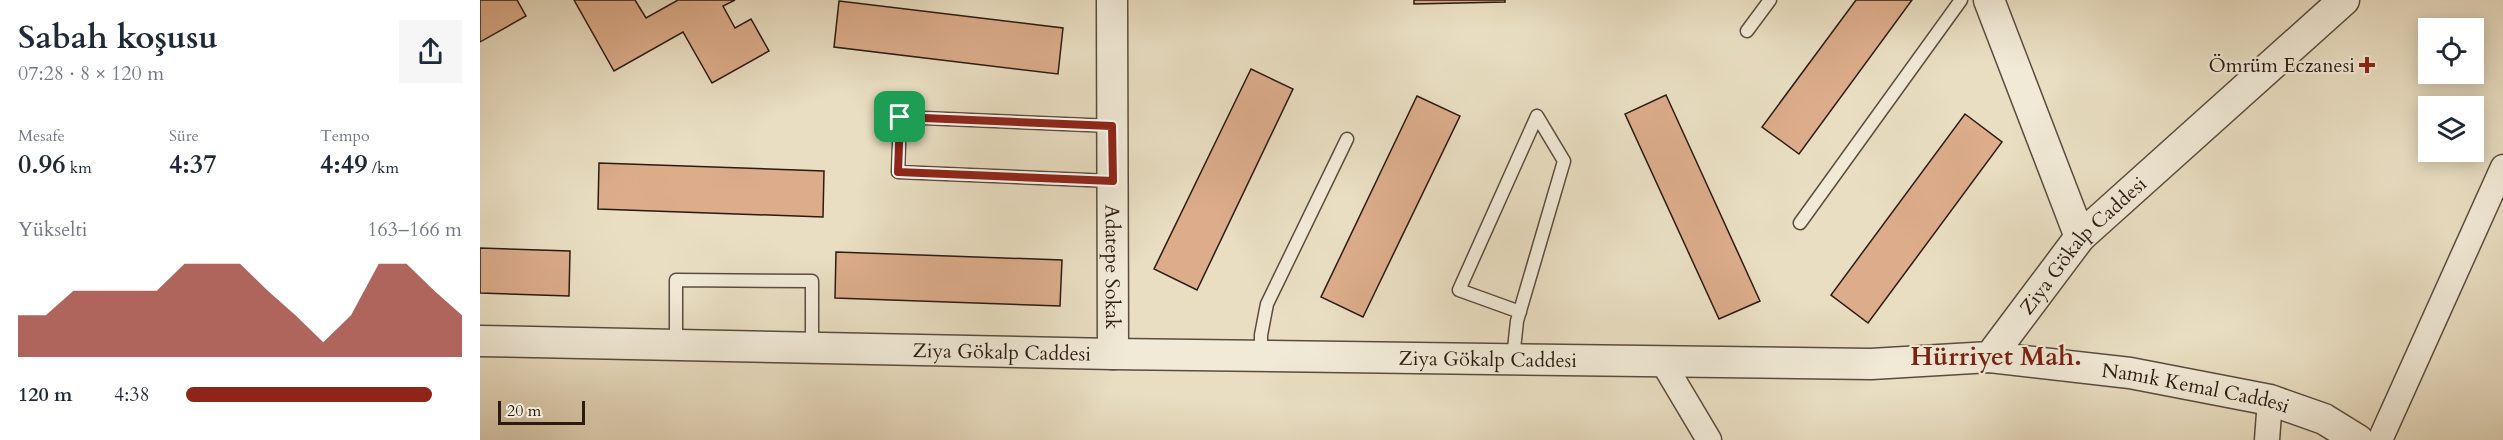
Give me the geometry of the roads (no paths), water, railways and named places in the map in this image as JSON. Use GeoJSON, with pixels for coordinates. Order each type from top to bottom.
{"type":"FeatureCollection","features":[{"type":"Feature","properties":{"kind":"street","name":"Adatepe Sokak"},"geometry":{"type":"LineString","coordinates":[[1112,0],[1113,354]]}},
{"type":"Feature","properties":{"kind":"street"},"geometry":{"type":"LineString","coordinates":[[1989,0],[2080,237]]}},
{"type":"Feature","properties":{"kind":"street","name":"Ziya Gökalp Caddesi"},"geometry":{"type":"LineString","coordinates":[[480,341],[1662,362],[1871,364],[1990,357],[2080,237],[2344,0]]}},
{"type":"Feature","properties":{"kind":"street"},"geometry":{"type":"LineString","coordinates":[[2380,440],[2503,167]]}},
{"type":"Feature","properties":{"kind":"street","name":"Namık Kemal Caddesi"},"geometry":{"type":"LineString","coordinates":[[1990,357],[2130,373],[2270,400],[2324,419],[2358,440]]}},
{"type":"Feature","properties":{"kind":"street"},"geometry":{"type":"LineString","coordinates":[[1662,362],[1709,440]]}},
{"type":"Feature","properties":{"kind":"street"},"geometry":{"type":"LineString","coordinates":[[2267,440],[2270,400]]}},
{"type":"Feature","properties":{"kind":"lane"},"geometry":{"type":"LineString","coordinates":[[1747,31],[1770,0]]}},
{"type":"Feature","properties":{"kind":"lane"},"geometry":{"type":"LineString","coordinates":[[1800,223],[1961,0]]}},
{"type":"Feature","properties":{"kind":"lane"},"geometry":{"type":"LineString","coordinates":[[1514,358],[1515,329],[1520,312],[1564,160],[1537,116],[1459,290],[1520,312]]}},
{"type":"Feature","properties":{"kind":"lane"},"geometry":{"type":"LineString","coordinates":[[1112,126],[900,117],[898,172],[1113,181]]}},
{"type":"Feature","properties":{"kind":"lane"},"geometry":{"type":"LineString","coordinates":[[1261,356],[1261,334],[1267,304],[1347,139]]}},
{"type":"Feature","properties":{"kind":"lane"},"geometry":{"type":"LineString","coordinates":[[676,345],[676,280],[812,281],[812,348]]}},
{"type":"Feature","properties":{"kind":"place","name":"Ömrüm Eczanesi"},"geometry":{"type":"Point","coordinates":[2367,65]}},
{"type":"Feature","properties":{"kind":"district","name":"Hürriyet Mah."},"geometry":{"type":"Point","coordinates":[1996,356]}}]}
